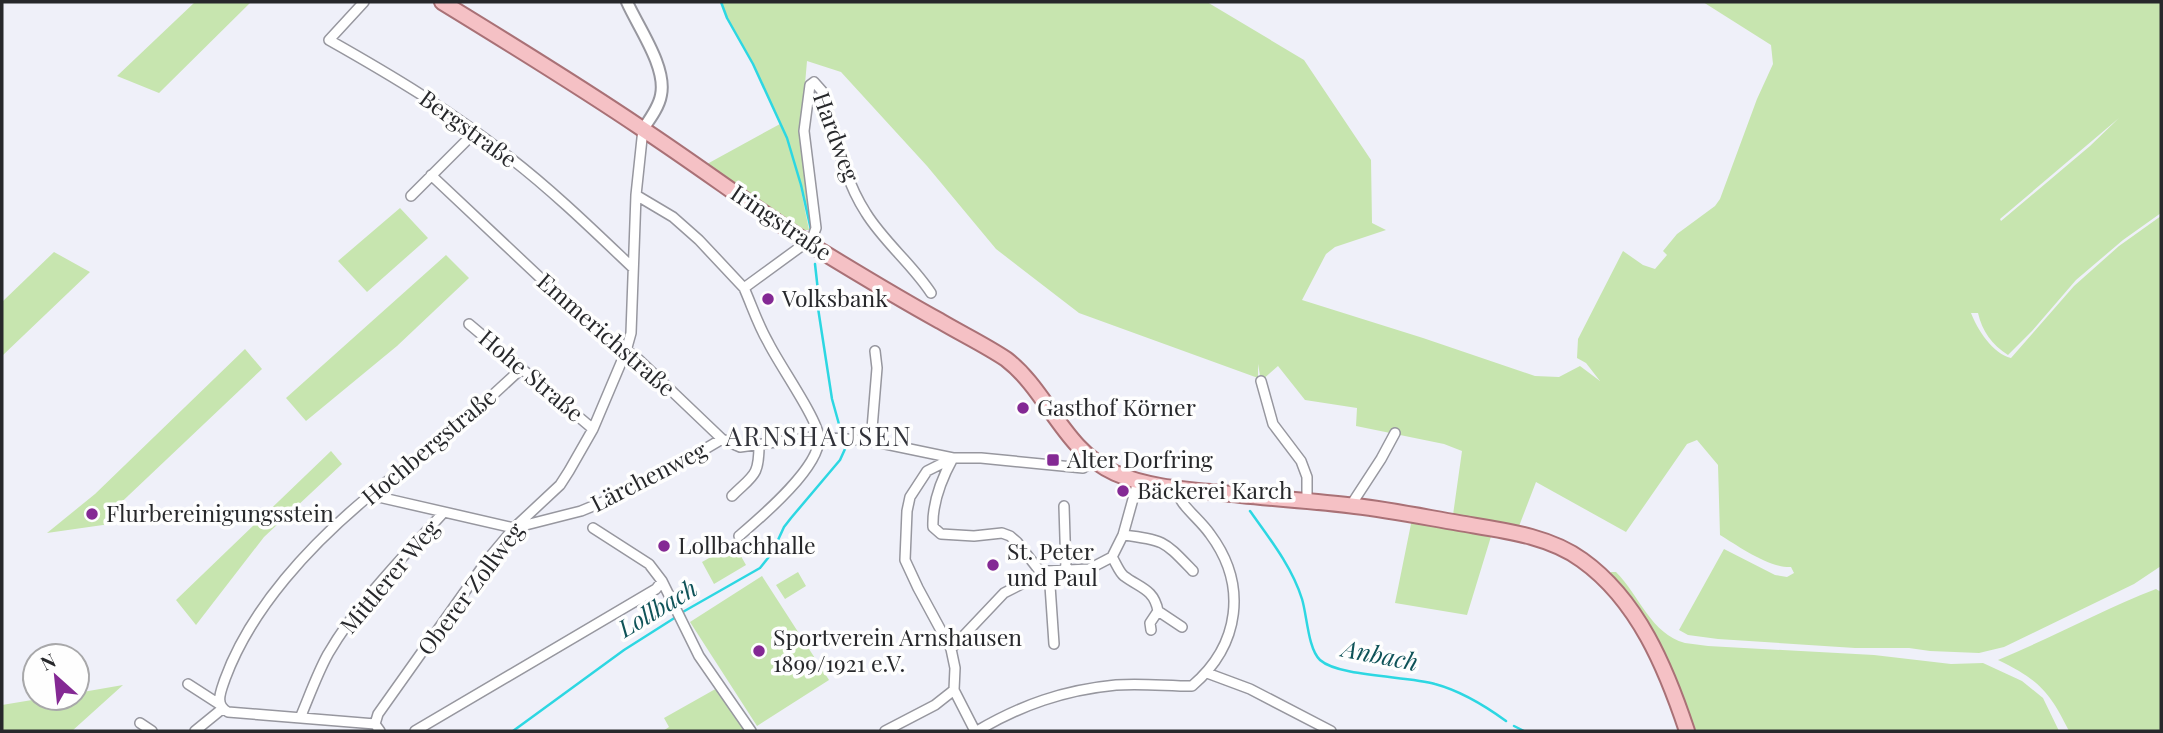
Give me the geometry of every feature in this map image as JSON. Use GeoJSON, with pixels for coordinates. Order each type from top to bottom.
{"type":"FeatureCollection","features":[{"type":"Feature","properties":{"kind":"main road","name":"Iringstraße"},"geometry":{"type":"LineString","coordinates":[[443,2],[643,129],[807,242],[1008,361],[1075,443],[1093,461],[1114,473],[1138,481],[1174,487],[1413,514],[1516,534],[1557,546],[1580,558],[1617,593],[1651,643],[1673,689],[1687,731]]}},
{"type":"Feature","properties":{"kind":"street","name":"Bergstraße"},"geometry":{"type":"LineString","coordinates":[[365,2],[329,40],[399,80],[509,156],[570,208],[633,268]]}},
{"type":"Feature","properties":{"kind":"street"},"geometry":{"type":"LineString","coordinates":[[627,2],[662,79],[661,96],[643,129]]}},
{"type":"Feature","properties":{"kind":"street","name":"Hardweg"},"geometry":{"type":"LineString","coordinates":[[807,242],[816,228],[804,131],[810,85],[814,82],[822,91],[849,178],[866,214],[931,293]]}},
{"type":"Feature","properties":{"kind":"street","name":"Oberer Zollweg"},"geometry":{"type":"LineString","coordinates":[[377,727],[378,713],[488,559],[514,528],[560,485],[593,429],[631,333],[636,195],[643,129]]}},
{"type":"Feature","properties":{"kind":"street"},"geometry":{"type":"LineString","coordinates":[[411,196],[475,132]]}},
{"type":"Feature","properties":{"kind":"street","name":"Emmerichstraße"},"geometry":{"type":"LineString","coordinates":[[431,176],[618,351],[634,355],[722,439]]}},
{"type":"Feature","properties":{"kind":"street"},"geometry":{"type":"LineString","coordinates":[[636,195],[682,225],[716,256],[744,288],[766,340],[810,415],[819,438],[814,456],[802,475],[786,494],[739,536]]}},
{"type":"Feature","properties":{"kind":"street"},"geometry":{"type":"LineString","coordinates":[[744,288],[807,242]]}},
{"type":"Feature","properties":{"kind":"street","name":"Hohe Straße"},"geometry":{"type":"LineString","coordinates":[[469,324],[593,429]]}},
{"type":"Feature","properties":{"kind":"street"},"geometry":{"type":"LineString","coordinates":[[871,441],[877,368],[875,351]]}},
{"type":"Feature","properties":{"kind":"street","name":"Hochbergstraße"},"geometry":{"type":"LineString","coordinates":[[221,707],[220,692],[231,663],[265,605],[312,548],[370,495],[448,435],[521,369]]}},
{"type":"Feature","properties":{"kind":"street"},"geometry":{"type":"LineString","coordinates":[[1261,381],[1273,424],[1301,461],[1307,477],[1307,501]]}},
{"type":"Feature","properties":{"kind":"street"},"geometry":{"type":"LineString","coordinates":[[1350,505],[1395,433]]}},
{"type":"Feature","properties":{"kind":"street"},"geometry":{"type":"LineString","coordinates":[[722,439],[740,447],[843,438],[953,458],[981,458],[1083,468],[1093,461]]}},
{"type":"Feature","properties":{"kind":"street","name":"Lärchenweg"},"geometry":{"type":"LineString","coordinates":[[370,495],[514,528],[581,511],[644,485],[722,439]]}},
{"type":"Feature","properties":{"kind":"street"},"geometry":{"type":"LineString","coordinates":[[732,496],[757,472],[759,445]]}},
{"type":"Feature","properties":{"kind":"street"},"geometry":{"type":"LineString","coordinates":[[953,458],[942,477],[933,527],[941,534],[974,536],[1002,533],[1017,542],[1046,573],[1054,644]]}},
{"type":"Feature","properties":{"kind":"street"},"geometry":{"type":"LineString","coordinates":[[953,458],[927,471],[910,497],[905,544],[906,565],[951,649],[955,668],[954,690],[976,731],[1018,709],[1049,697],[1116,685],[1192,685],[1207,673],[1228,638],[1233,618],[1231,579],[1226,562],[1211,534],[1179,500],[1174,487]]}},
{"type":"Feature","properties":{"kind":"street"},"geometry":{"type":"LineString","coordinates":[[951,649],[1004,593],[1046,573],[1089,569],[1112,556],[1123,535],[1138,481]]}},
{"type":"Feature","properties":{"kind":"street"},"geometry":{"type":"LineString","coordinates":[[1064,506],[1066,570]]}},
{"type":"Feature","properties":{"kind":"street","name":"Mittlerer Weg"},"geometry":{"type":"LineString","coordinates":[[300,718],[327,656],[347,624],[365,600],[444,512]]}},
{"type":"Feature","properties":{"kind":"street"},"geometry":{"type":"LineString","coordinates":[[593,528],[649,564],[662,581],[699,656],[751,731]]}},
{"type":"Feature","properties":{"kind":"street"},"geometry":{"type":"LineString","coordinates":[[1123,535],[1162,541],[1193,571]]}},
{"type":"Feature","properties":{"kind":"street"},"geometry":{"type":"LineString","coordinates":[[1112,556],[1122,575],[1138,583],[1156,600],[1158,611],[1150,623],[1151,630]]}},
{"type":"Feature","properties":{"kind":"street"},"geometry":{"type":"LineString","coordinates":[[415,731],[656,589],[662,581]]}},
{"type":"Feature","properties":{"kind":"street"},"geometry":{"type":"LineString","coordinates":[[1158,611],[1182,627]]}},
{"type":"Feature","properties":{"kind":"street"},"geometry":{"type":"LineString","coordinates":[[1207,673],[1250,689],[1331,731]]}},
{"type":"Feature","properties":{"kind":"street"},"geometry":{"type":"LineString","coordinates":[[188,684],[228,712],[377,727]]}},
{"type":"Feature","properties":{"kind":"street"},"geometry":{"type":"LineString","coordinates":[[885,731],[935,705],[954,690]]}},
{"type":"Feature","properties":{"kind":"street"},"geometry":{"type":"LineString","coordinates":[[195,731],[221,707]]}},
{"type":"Feature","properties":{"kind":"street"},"geometry":{"type":"LineString","coordinates":[[140,723],[152,731]]}},
{"type":"Feature","properties":{"kind":"green space"},"geometry":{"type":"Polygon","coordinates":[[[195,2],[251,2],[159,93],[117,76],[195,2]]]}},
{"type":"Feature","properties":{"kind":"green space"},"geometry":{"type":"Polygon","coordinates":[[[721,2],[1207,2],[1304,60],[1371,160],[1372,223],[1386,230],[1335,247],[1326,254],[1302,300],[1535,376],[1559,377],[1580,366],[1600,381],[1586,363],[1577,358],[1578,339],[1623,251],[1643,265],[1655,269],[1667,255],[1663,251],[1677,234],[1715,206],[1773,64],[1771,45],[1703,2],[2161,2],[2161,213],[2123,240],[2076,280],[2008,355],[1988,337],[1978,313],[1971,313],[1992,346],[2011,358],[2074,286],[2119,246],[2161,216],[2161,566],[2134,584],[2004,647],[1979,653],[1909,648],[1855,648],[1688,635],[1679,630],[1724,549],[1775,575],[1787,577],[1794,573],[1791,567],[1764,560],[1720,535],[1718,465],[1697,440],[1687,444],[1626,532],[1536,482],[1516,534],[1493,530],[1467,615],[1395,603],[1413,514],[1452,522],[1462,451],[1444,444],[1356,426],[1357,408],[1305,400],[1278,366],[1261,381],[1258,364],[1258,378],[1079,313],[996,249],[927,166],[841,72],[807,61],[801,131],[812,228],[811,230],[798,175],[809,230],[804,230],[707,164],[780,124],[753,64],[721,2]],[[2119,118],[2000,219],[2001,221],[2119,118]]]}},
{"type":"Feature","properties":{"kind":"green space"},"geometry":{"type":"Polygon","coordinates":[[[400,208],[428,238],[367,292],[338,261],[400,208]]]}},
{"type":"Feature","properties":{"kind":"green space"},"geometry":{"type":"Polygon","coordinates":[[[54,252],[90,272],[2,356],[2,302],[54,252]]]}},
{"type":"Feature","properties":{"kind":"green space"},"geometry":{"type":"Polygon","coordinates":[[[446,255],[469,278],[397,346],[306,421],[286,398],[446,255]]]}},
{"type":"Feature","properties":{"kind":"green space"},"geometry":{"type":"Polygon","coordinates":[[[245,349],[262,369],[110,513],[117,523],[47,533],[95,494],[245,349]]]}},
{"type":"Feature","properties":{"kind":"green space"},"geometry":{"type":"Polygon","coordinates":[[[331,451],[342,464],[264,537],[196,625],[176,600],[331,451]]]}},
{"type":"Feature","properties":{"kind":"green space"},"geometry":{"type":"Polygon","coordinates":[[[734,544],[746,565],[714,584],[702,562],[734,544]]]}},
{"type":"Feature","properties":{"kind":"green space"},"geometry":{"type":"Polygon","coordinates":[[[798,572],[806,586],[785,599],[776,585],[798,572]]]}},
{"type":"Feature","properties":{"kind":"green space"},"geometry":{"type":"Polygon","coordinates":[[[1611,572],[1616,572],[1624,581],[1654,623],[1673,638],[1685,643],[1874,655],[1951,664],[1983,663],[2022,681],[2043,698],[2059,731],[1693,731],[1675,677],[1662,651],[1610,575],[1611,572]]]}},
{"type":"Feature","properties":{"kind":"green space","name":"Sportverein Arnshausen 1899/1921 e.V."},"geometry":{"type":"Polygon","coordinates":[[[762,576],[829,680],[757,726],[690,622],[762,576]]]}},
{"type":"Feature","properties":{"kind":"green space"},"geometry":{"type":"Polygon","coordinates":[[[2156,589],[2161,592],[2161,731],[2069,731],[2049,696],[2041,688],[2024,674],[1998,660],[2116,606],[2156,589]]]}},
{"type":"Feature","properties":{"kind":"green space"},"geometry":{"type":"Polygon","coordinates":[[[123,685],[72,731],[2,731],[2,705],[21,702],[21,712],[91,712],[91,691],[123,685]]]}},
{"type":"Feature","properties":{"kind":"green space"},"geometry":{"type":"Polygon","coordinates":[[[719,687],[751,731],[663,731],[669,727],[664,718],[719,687]]]}},
{"type":"Feature","properties":{"kind":"waterway","name":"Lollbach"},"geometry":{"type":"LineString","coordinates":[[721,2],[787,138],[811,230]]}},
{"type":"Feature","properties":{"kind":"waterway","name":"Lollbach"},"geometry":{"type":"LineString","coordinates":[[815,264],[818,291]]}},
{"type":"Feature","properties":{"kind":"waterway","name":"Lollbach"},"geometry":{"type":"LineString","coordinates":[[818,308],[832,399],[842,435]]}},
{"type":"Feature","properties":{"kind":"waterway","name":"Lollbach"},"geometry":{"type":"LineString","coordinates":[[681,613],[760,568],[772,553],[784,527],[840,460],[845,449],[843,442]]}},
{"type":"Feature","properties":{"kind":"waterway","name":"Anbach"},"geometry":{"type":"LineString","coordinates":[[1250,511],[1292,576],[1302,599],[1313,648],[1320,660],[1342,670],[1423,681],[1445,687],[1472,699],[1506,721]]}},
{"type":"Feature","properties":{"kind":"waterway","name":"Lollbach"},"geometry":{"type":"LineString","coordinates":[[513,731],[624,650],[676,617]]}},
{"type":"Feature","properties":{"kind":"waterway","name":"Anbach"},"geometry":{"type":"LineString","coordinates":[[1514,726],[1524,731]]}},
{"type":"Feature","properties":{"kind":"place","name":"Volksbank"},"geometry":{"type":"Point","coordinates":[768,299]}},
{"type":"Feature","properties":{"kind":"place","name":"Gasthof Körner"},"geometry":{"type":"Point","coordinates":[1023,408]}},
{"type":"Feature","properties":{"kind":"place","name":"Alter Dorfring"},"geometry":{"type":"Point","coordinates":[1053,460]}},
{"type":"Feature","properties":{"kind":"place","name":"Bäckerei Karch"},"geometry":{"type":"Point","coordinates":[1123,491]}},
{"type":"Feature","properties":{"kind":"place","name":"Flurbereinigungsstein"},"geometry":{"type":"Point","coordinates":[92,514]}},
{"type":"Feature","properties":{"kind":"place","name":"Lollbachhalle"},"geometry":{"type":"Point","coordinates":[664,546]}},
{"type":"Feature","properties":{"kind":"place","name":"St. Peter und Paul"},"geometry":{"type":"Point","coordinates":[993,565]}},
{"type":"Feature","properties":{"kind":"place","name":"Sportverein Arnshausen 1899/1921 e.V."},"geometry":{"type":"Point","coordinates":[759,651]}},
{"type":"Feature","properties":{"kind":"district","name":"ARNSHAUSEN"},"geometry":{"type":"Point","coordinates":[819,437]}}]}
